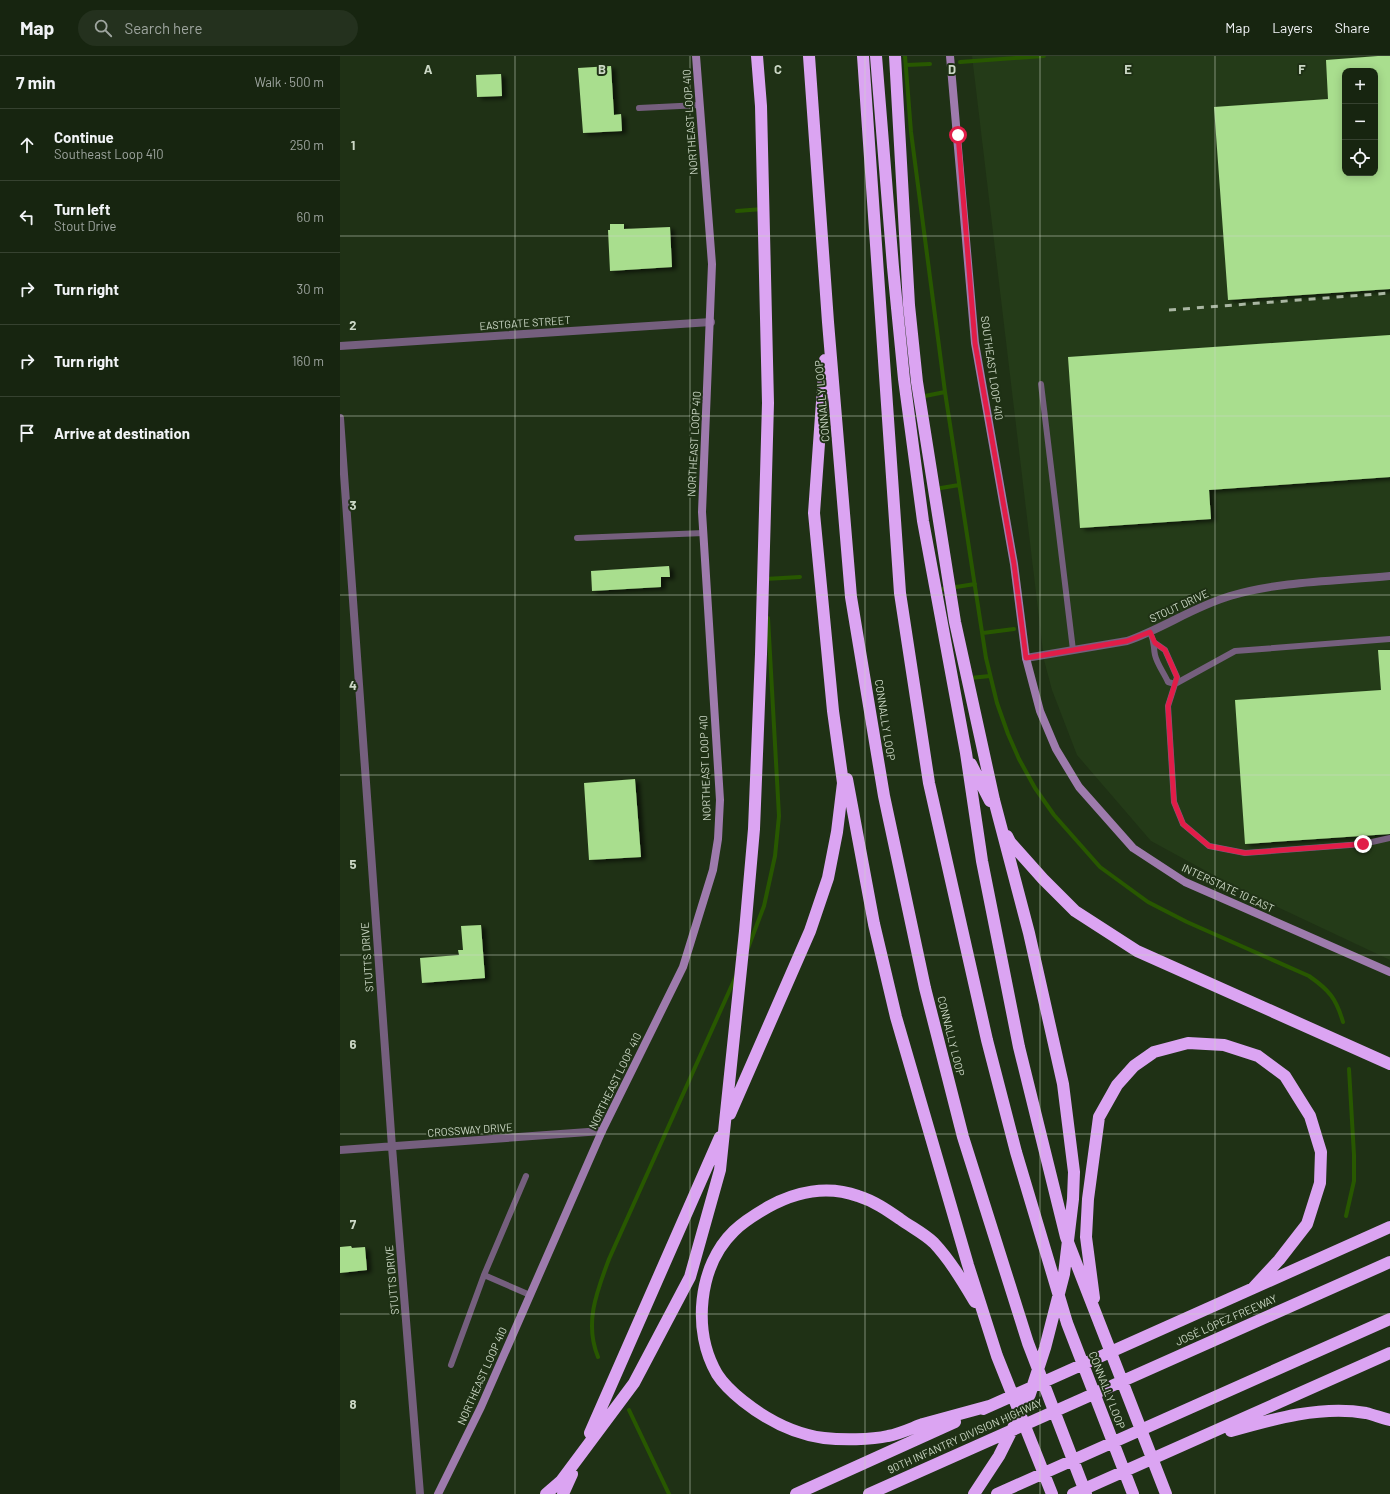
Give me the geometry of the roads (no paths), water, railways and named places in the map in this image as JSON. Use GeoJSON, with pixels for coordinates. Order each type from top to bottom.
{"type":"FeatureCollection","features":[{"type":"Feature","properties":{"kind":"highway"},"geometry":{"type":"LineString","coordinates":[[546,1494],[561,1481],[634,1383],[690,1277],[720,1170],[745,931],[753,837],[761,654],[768,403],[761,106],[758,56]]}},
{"type":"Feature","properties":{"kind":"highway","name":"CONNALLY LOOP"},"geometry":{"type":"LineString","coordinates":[[809,56],[828,322],[852,597],[884,796],[925,988],[963,1137],[1028,1343],[1086,1494]]}},
{"type":"Feature","properties":{"kind":"highway","name":"CONNALLY LOOP"},"geometry":{"type":"LineString","coordinates":[[863,56],[900,593],[929,782],[991,1055],[1016,1152],[1067,1323],[1133,1494]]}},
{"type":"Feature","properties":{"kind":"highway"},"geometry":{"type":"LineString","coordinates":[[876,56],[893,267],[904,379],[923,521],[966,753],[982,861],[1019,1047],[1066,1237],[1166,1494]]}},
{"type":"Feature","properties":{"kind":"highway"},"geometry":{"type":"LineString","coordinates":[[895,56],[909,305],[917,382],[955,622],[994,800],[1029,933],[1063,1084],[1074,1172],[1073,1199],[1064,1274],[1045,1348],[1030,1394],[999,1456],[974,1494]]}},
{"type":"Feature","properties":{"kind":"highway"},"geometry":{"type":"LineString","coordinates":[[563,1494],[810,931],[828,878],[837,832],[843,783],[833,711],[814,513],[828,322]]}},
{"type":"Feature","properties":{"kind":"highway"},"geometry":{"type":"LineString","coordinates":[[833,711],[874,924],[896,1017],[968,1265],[997,1356],[1052,1494]]}},
{"type":"Feature","properties":{"kind":"highway"},"geometry":{"type":"LineString","coordinates":[[966,753],[1010,842],[1043,879],[1075,911],[1137,951],[1390,1064]]}},
{"type":"Feature","properties":{"kind":"highway"},"geometry":{"type":"LineString","coordinates":[[1096,1317],[1086,1237],[1088,1199],[1099,1117],[1117,1085],[1134,1066],[1154,1052],[1188,1043],[1224,1045],[1258,1056],[1285,1076],[1310,1116],[1321,1152],[1320,1183],[1307,1224],[1279,1260],[1253,1288]]}},
{"type":"Feature","properties":{"kind":"highway"},"geometry":{"type":"LineString","coordinates":[[985,1318],[965,1286],[934,1243],[879,1204],[857,1195],[833,1191],[809,1192],[785,1198],[751,1217],[733,1231],[720,1248],[709,1269],[704,1285],[702,1313],[703,1329],[709,1356],[717,1374],[727,1388],[761,1416],[794,1431],[824,1438],[887,1436],[989,1406]]}},
{"type":"Feature","properties":{"kind":"highway"},"geometry":{"type":"LineString","coordinates":[[796,1494],[1390,1227]]}},
{"type":"Feature","properties":{"kind":"highway","name":"JOSÉ LÓPEZ FREEWAY"},"geometry":{"type":"LineString","coordinates":[[1072,1402],[1390,1262]]}},
{"type":"Feature","properties":{"kind":"highway"},"geometry":{"type":"LineString","coordinates":[[997,1494],[1390,1319]]}},
{"type":"Feature","properties":{"kind":"highway"},"geometry":{"type":"LineString","coordinates":[[1073,1494],[1390,1353]]}},
{"type":"Feature","properties":{"kind":"highway","name":"90TH INFANTRY DIVISION HIGHWAY"},"geometry":{"type":"LineString","coordinates":[[869,1494],[1072,1402]]}},
{"type":"Feature","properties":{"kind":"highway"},"geometry":{"type":"LineString","coordinates":[[1184,1445],[1273,1419],[1322,1412],[1366,1413],[1390,1420]]}},
{"type":"Feature","properties":{"kind":"main road","name":"NORTHEAST LOOP 410"},"geometry":{"type":"LineString","coordinates":[[438,1494],[481,1407],[602,1131],[683,967],[713,870],[718,839],[720,800],[702,512],[711,322],[712,264],[696,56]]}},
{"type":"Feature","properties":{"kind":"main road","name":"SOUTHEAST LOOP 410"},"geometry":{"type":"LineString","coordinates":[[950,56],[975,343],[1014,564],[1026,658]]}},
{"type":"Feature","properties":{"kind":"main road","name":"INTERSTATE 10 EAST"},"geometry":{"type":"LineString","coordinates":[[1026,658],[1040,711],[1056,749],[1078,787],[1133,848],[1185,882],[1390,972]]}},
{"type":"Feature","properties":{"kind":"street","name":"EASTGATE STREET"},"geometry":{"type":"LineString","coordinates":[[340,346],[711,322]]}},
{"type":"Feature","properties":{"kind":"street","name":"STUTTS DRIVE"},"geometry":{"type":"LineString","coordinates":[[340,418],[392,1146],[420,1494]]}},
{"type":"Feature","properties":{"kind":"street","name":"STOUT DRIVE"},"geometry":{"type":"LineString","coordinates":[[1026,658],[1127,641],[1150,632],[1205,604],[1257,589],[1390,576]]}},
{"type":"Feature","properties":{"kind":"street","name":"CROSSWAY DRIVE"},"geometry":{"type":"LineString","coordinates":[[340,1150],[602,1131]]}},
{"type":"Feature","properties":{"kind":"lane"},"geometry":{"type":"LineString","coordinates":[[639,108],[700,105]]}},
{"type":"Feature","properties":{"kind":"lane"},"geometry":{"type":"LineString","coordinates":[[1042,384],[1073,650]]}},
{"type":"Feature","properties":{"kind":"lane"},"geometry":{"type":"LineString","coordinates":[[577,538],[704,533]]}},
{"type":"Feature","properties":{"kind":"lane"},"geometry":{"type":"LineString","coordinates":[[1150,632],[1155,643],[1155,654],[1168,682],[1176,681],[1235,651],[1390,639]]}},
{"type":"Feature","properties":{"kind":"lane"},"geometry":{"type":"LineString","coordinates":[[1155,643],[1165,650],[1176,681],[1168,706],[1174,802],[1183,824],[1209,846],[1245,853],[1363,844],[1390,838]]}},
{"type":"Feature","properties":{"kind":"lane"},"geometry":{"type":"LineString","coordinates":[[451,1365],[484,1275],[526,1176]]}},
{"type":"Feature","properties":{"kind":"lane"},"geometry":{"type":"LineString","coordinates":[[484,1275],[530,1295]]}},
{"type":"Feature","properties":{"kind":"waterway"},"geometry":{"type":"LineString","coordinates":[[905,56],[911,132],[945,392],[986,658],[997,703],[1019,759],[1035,788],[1054,815],[1100,867],[1148,902],[1187,922],[1309,976],[1331,995],[1338,1007],[1343,1022]]}},
{"type":"Feature","properties":{"kind":"waterway"},"geometry":{"type":"LineString","coordinates":[[960,62],[1044,56]]}},
{"type":"Feature","properties":{"kind":"waterway"},"geometry":{"type":"LineString","coordinates":[[906,65],[930,64]]}},
{"type":"Feature","properties":{"kind":"waterway"},"geometry":{"type":"LineString","coordinates":[[737,211],[763,209]]}},
{"type":"Feature","properties":{"kind":"waterway"},"geometry":{"type":"LineString","coordinates":[[920,397],[945,392]]}},
{"type":"Feature","properties":{"kind":"waterway"},"geometry":{"type":"LineString","coordinates":[[935,489],[959,485]]}},
{"type":"Feature","properties":{"kind":"waterway"},"geometry":{"type":"LineString","coordinates":[[765,579],[800,577]]}},
{"type":"Feature","properties":{"kind":"waterway"},"geometry":{"type":"LineString","coordinates":[[937,590],[975,584]]}},
{"type":"Feature","properties":{"kind":"waterway"},"geometry":{"type":"LineString","coordinates":[[748,948],[764,906],[775,856],[779,816],[768,618]]}},
{"type":"Feature","properties":{"kind":"waterway"},"geometry":{"type":"LineString","coordinates":[[983,633],[1014,629]]}},
{"type":"Feature","properties":{"kind":"waterway"},"geometry":{"type":"LineString","coordinates":[[970,678],[990,676]]}},
{"type":"Feature","properties":{"kind":"waterway"},"geometry":{"type":"LineString","coordinates":[[598,1357],[592,1332],[592,1319],[597,1295],[609,1259],[736,976]]}},
{"type":"Feature","properties":{"kind":"waterway"},"geometry":{"type":"LineString","coordinates":[[1346,1216],[1354,1181],[1349,1069]]}},
{"type":"Feature","properties":{"kind":"waterway"},"geometry":{"type":"LineString","coordinates":[[629,1410],[669,1494]]}},
{"type":"Feature","properties":{"kind":"railway"},"geometry":{"type":"LineString","coordinates":[[1169,310],[1390,293]]}}]}
